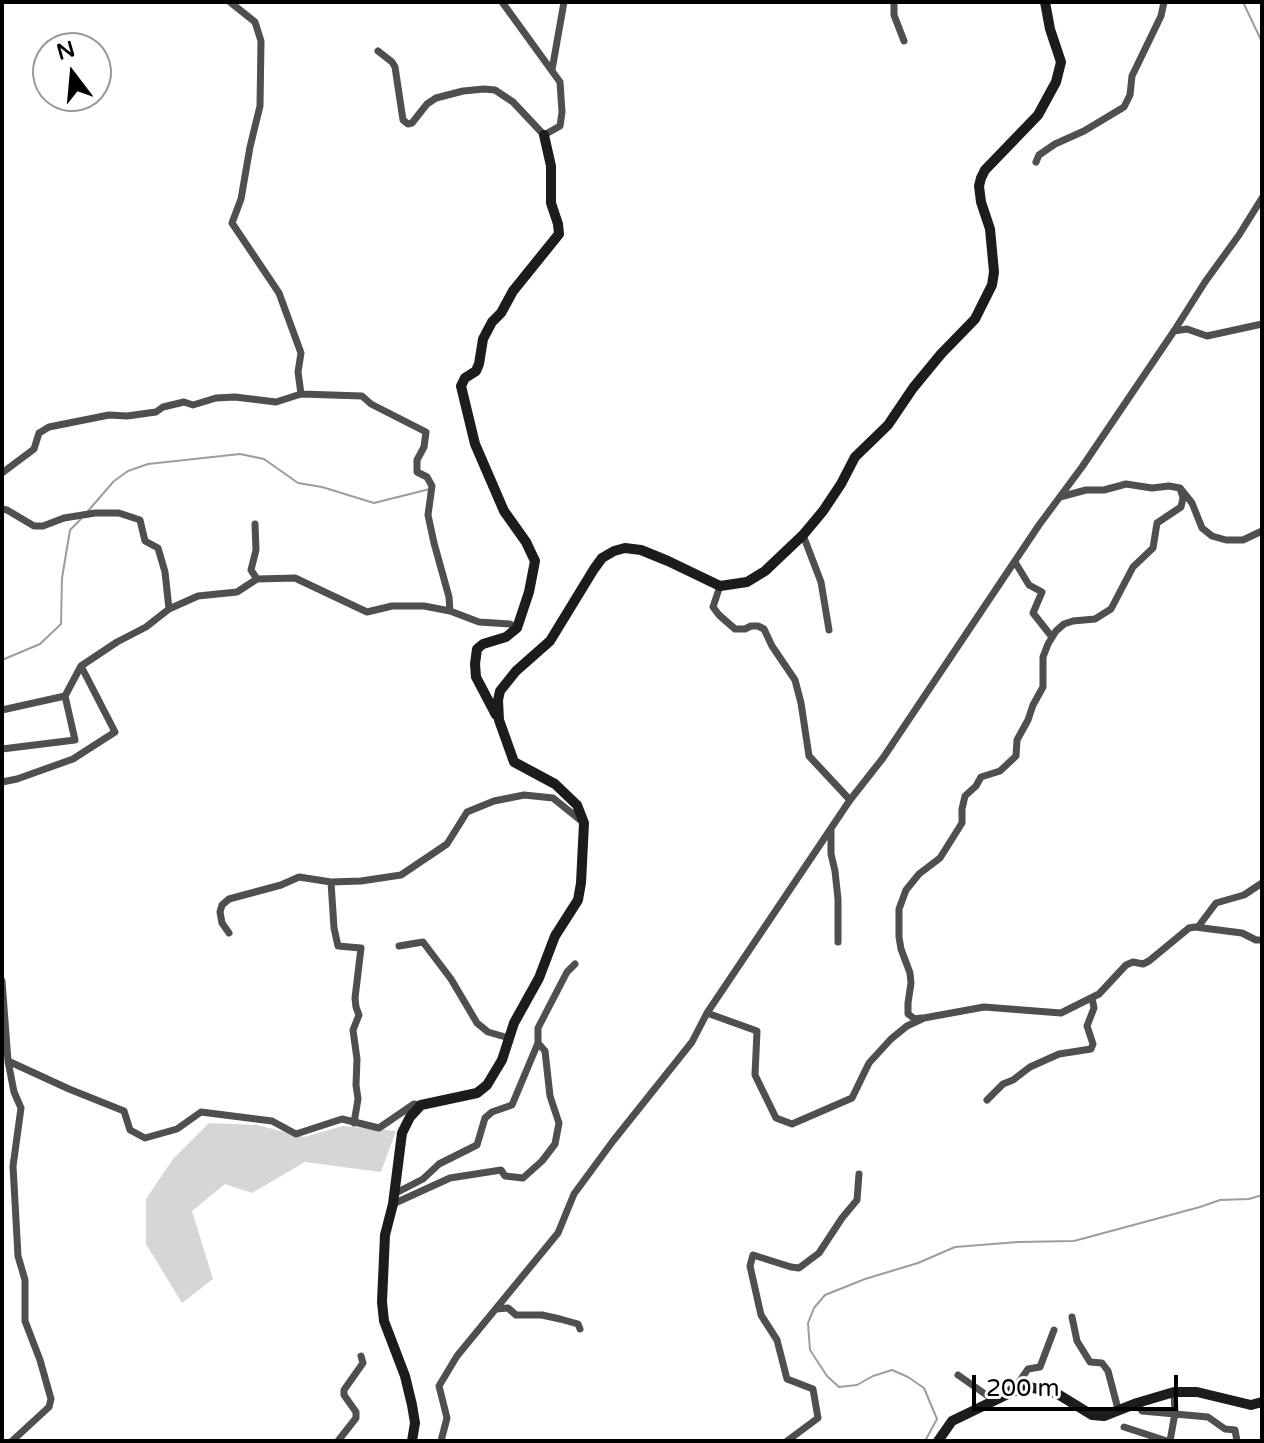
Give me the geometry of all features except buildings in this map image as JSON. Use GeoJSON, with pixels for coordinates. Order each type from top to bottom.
{"type":"FeatureCollection","features":[{"type":"Feature","properties":{"kind":"main road"},"geometry":{"type":"LineString","coordinates":[[499,720],[500,691],[516,671],[550,641],[602,558],[625,548],[641,550],[720,586],[747,582],[765,571],[803,535],[841,484],[855,457],[888,425],[922,376],[975,319],[992,285],[994,272],[990,229],[981,202],[981,178],[985,170],[1038,115],[1056,82],[1061,62],[1045,2]]}},
{"type":"Feature","properties":{"kind":"main road"},"geometry":{"type":"LineString","coordinates":[[412,1441],[415,1423],[409,1390],[382,1312],[385,1235],[402,1133],[421,1105],[477,1093],[487,1085],[502,1060],[514,1023],[539,978],[555,936],[578,900],[581,883],[584,823],[577,805],[555,784],[514,762],[499,720],[476,677],[477,649],[506,637],[517,628],[535,561],[504,511],[475,444],[461,386],[465,378],[476,371],[483,339],[492,322],[559,234],[551,203],[551,166],[544,135]]}},
{"type":"Feature","properties":{"kind":"main road"},"geometry":{"type":"LineString","coordinates":[[938,1441],[952,1421],[1029,1387],[1056,1393],[1092,1415],[1104,1416],[1174,1392],[1197,1392],[1251,1405],[1262,1402]]}},
{"type":"Feature","properties":{"kind":"street"},"geometry":{"type":"LineString","coordinates":[[230,2],[255,22],[261,41],[260,106],[241,199],[232,223],[279,293],[301,353],[298,372],[301,394]]}},
{"type":"Feature","properties":{"kind":"street"},"geometry":{"type":"LineString","coordinates":[[378,51],[395,67],[403,120],[408,124],[436,98],[484,89],[495,90],[513,102],[544,135],[560,126],[560,82],[503,2]]}},
{"type":"Feature","properties":{"kind":"street"},"geometry":{"type":"LineString","coordinates":[[552,70],[564,2]]}},
{"type":"Feature","properties":{"kind":"street"},"geometry":{"type":"LineString","coordinates":[[894,2],[894,15],[904,41]]}},
{"type":"Feature","properties":{"kind":"street"},"geometry":{"type":"LineString","coordinates":[[1036,162],[1039,155],[1055,144],[1124,107],[1130,95],[1132,76],[1161,16],[1164,2]]}},
{"type":"Feature","properties":{"kind":"street"},"geometry":{"type":"LineString","coordinates":[[441,1441],[447,1418],[439,1386],[457,1356],[558,1233],[574,1194],[692,1042],[707,1013],[831,828],[883,758],[1262,198]]}},
{"type":"Feature","properties":{"kind":"street"},"geometry":{"type":"LineString","coordinates":[[1174,331],[1187,329],[1207,336],[1262,324]]}},
{"type":"Feature","properties":{"kind":"street"},"geometry":{"type":"LineString","coordinates":[[2,473],[34,449],[39,433],[49,427],[109,415],[156,412],[184,402],[193,405],[216,398],[276,402],[301,394],[362,396],[371,404],[426,432],[424,447],[417,460],[417,472],[427,477],[432,486],[428,515],[450,611]]}},
{"type":"Feature","properties":{"kind":"street"},"geometry":{"type":"LineString","coordinates":[[1060,497],[1126,484],[1152,488],[1169,486],[1180,488],[1192,503],[1202,528],[1212,536],[1243,540],[1262,531]]}},
{"type":"Feature","properties":{"kind":"street"},"geometry":{"type":"LineString","coordinates":[[1180,488],[1183,498],[1181,507],[1157,523],[1153,548],[1133,567],[1111,609],[1095,619],[1064,624],[1052,637],[1043,657],[1043,687],[1017,740],[1016,756],[1000,771],[981,777],[965,796],[962,823],[940,858],[911,882],[902,899],[899,937],[911,983],[908,1014],[915,1019],[984,1007],[1061,1013],[1099,994],[1126,965],[1149,961],[1189,928],[1242,933],[1262,940]]}},
{"type":"Feature","properties":{"kind":"street"},"geometry":{"type":"LineString","coordinates":[[2,509],[34,526],[95,513],[119,513],[140,520],[145,541],[158,548],[165,572],[169,609]]}},
{"type":"Feature","properties":{"kind":"street"},"geometry":{"type":"LineString","coordinates":[[255,524],[256,550],[251,570],[257,579]]}},
{"type":"Feature","properties":{"kind":"street"},"geometry":{"type":"LineString","coordinates":[[803,535],[821,582],[829,630]]}},
{"type":"Feature","properties":{"kind":"street"},"geometry":{"type":"LineString","coordinates":[[1015,562],[1029,585],[1042,592],[1033,613],[1052,637]]}},
{"type":"Feature","properties":{"kind":"street"},"geometry":{"type":"LineString","coordinates":[[2,749],[75,740],[65,696],[81,666],[146,627],[169,609],[198,596],[237,592],[257,579],[295,578],[367,612],[392,606],[424,606],[450,611],[479,622],[510,624],[517,628]]}},
{"type":"Feature","properties":{"kind":"street"},"geometry":{"type":"LineString","coordinates":[[720,586],[713,607],[735,629],[758,626],[764,629],[795,680],[809,756],[850,800]]}},
{"type":"Feature","properties":{"kind":"street"},"geometry":{"type":"LineString","coordinates":[[2,782],[73,759],[115,732],[81,666]]}},
{"type":"Feature","properties":{"kind":"street"},"geometry":{"type":"LineString","coordinates":[[2,710],[65,696]]}},
{"type":"Feature","properties":{"kind":"street"},"geometry":{"type":"LineString","coordinates":[[229,933],[222,923],[220,912],[229,899],[299,877],[331,882],[401,875],[447,844],[467,812],[494,801],[524,795],[553,798],[584,823]]}},
{"type":"Feature","properties":{"kind":"street"},"geometry":{"type":"LineString","coordinates":[[831,828],[831,854],[837,879],[838,942]]}},
{"type":"Feature","properties":{"kind":"street"},"geometry":{"type":"LineString","coordinates":[[331,882],[338,946],[361,948],[355,998],[359,1015],[353,1030],[358,1099],[354,1123]]}},
{"type":"Feature","properties":{"kind":"street"},"geometry":{"type":"LineString","coordinates":[[1198,927],[1216,903],[1244,895],[1262,883]]}},
{"type":"Feature","properties":{"kind":"street"},"geometry":{"type":"LineString","coordinates":[[399,946],[423,942],[451,979],[477,1023],[488,1032],[509,1038]]}},
{"type":"Feature","properties":{"kind":"street"},"geometry":{"type":"LineString","coordinates":[[393,1199],[439,1164],[477,1145],[485,1118],[512,1105],[538,1043],[538,1028],[567,972],[575,964]]}},
{"type":"Feature","properties":{"kind":"street"},"geometry":{"type":"LineString","coordinates":[[2,981],[8,1061],[14,1092],[21,1108],[13,1166],[18,1256],[25,1280],[25,1321],[51,1399],[49,1407],[12,1441]]}},
{"type":"Feature","properties":{"kind":"street"},"geometry":{"type":"LineString","coordinates":[[987,1100],[1003,1084],[1030,1067],[1059,1054],[1091,1049],[1093,1044],[1087,1026],[1094,1008],[1092,998]]}},
{"type":"Feature","properties":{"kind":"street"},"geometry":{"type":"LineString","coordinates":[[707,1013],[757,1031],[755,1075],[776,1118],[792,1124],[852,1098],[869,1063],[891,1039],[924,1018]]}},
{"type":"Feature","properties":{"kind":"street"},"geometry":{"type":"LineString","coordinates":[[393,1199],[450,1178],[501,1170],[505,1176],[523,1178],[542,1161],[555,1144],[559,1123],[550,1096],[545,1051],[538,1043]]}},
{"type":"Feature","properties":{"kind":"street"},"geometry":{"type":"LineString","coordinates":[[8,1061],[124,1111],[130,1130],[145,1138],[177,1129],[201,1112],[272,1121],[296,1134],[342,1119],[379,1128],[414,1104],[421,1105]]}},
{"type":"Feature","properties":{"kind":"street"},"geometry":{"type":"LineString","coordinates":[[787,1441],[818,1418],[813,1389],[787,1379],[777,1340],[761,1315],[750,1266],[753,1255],[799,1268],[819,1253],[857,1200],[859,1174]]}},
{"type":"Feature","properties":{"kind":"street"},"geometry":{"type":"LineString","coordinates":[[496,1309],[508,1308],[516,1315],[542,1315],[569,1321],[578,1324],[580,1329]]}},
{"type":"Feature","properties":{"kind":"street"},"geometry":{"type":"LineString","coordinates":[[1072,1317],[1077,1341],[1090,1362],[1102,1363],[1108,1371],[1118,1409]]}},
{"type":"Feature","properties":{"kind":"street"},"geometry":{"type":"LineString","coordinates":[[958,1375],[994,1401],[1019,1382],[1028,1369],[1040,1367],[1054,1330]]}},
{"type":"Feature","properties":{"kind":"street"},"geometry":{"type":"LineString","coordinates":[[338,1441],[356,1418],[344,1390],[363,1363],[361,1356]]}},
{"type":"Feature","properties":{"kind":"street"},"geometry":{"type":"LineString","coordinates":[[1124,1427],[1168,1441],[1175,1413],[1174,1392]]}},
{"type":"Feature","properties":{"kind":"street"},"geometry":{"type":"LineString","coordinates":[[1137,1403],[1142,1411],[1208,1417],[1225,1429],[1235,1430],[1237,1441]]}},
{"type":"Feature","properties":{"kind":"shaded area"},"geometry":{"type":"Polygon","coordinates":[[[209,1123],[257,1125],[304,1137],[343,1126],[396,1131],[381,1172],[305,1162],[252,1193],[225,1184],[192,1211],[213,1279],[182,1303],[146,1244],[146,1199],[173,1159],[209,1123]]]}},
{"type":"Feature","properties":{"kind":"waterway"},"geometry":{"type":"LineString","coordinates":[[1243,2],[1262,42]]}},
{"type":"Feature","properties":{"kind":"waterway"},"geometry":{"type":"LineString","coordinates":[[88,511],[114,481],[128,471],[148,464],[240,454],[264,459],[298,483],[374,503],[430,489]]}},
{"type":"Feature","properties":{"kind":"waterway"},"geometry":{"type":"LineString","coordinates":[[2,660],[40,644],[61,624],[62,578],[70,530],[81,519]]}},
{"type":"Feature","properties":{"kind":"waterway"},"geometry":{"type":"LineString","coordinates":[[925,1441],[937,1419],[924,1388],[908,1377],[892,1370],[857,1385],[839,1387],[827,1376],[810,1350],[808,1323],[814,1308],[825,1295],[955,1247],[1074,1241],[1220,1200],[1249,1199],[1262,1195]]}}]}
